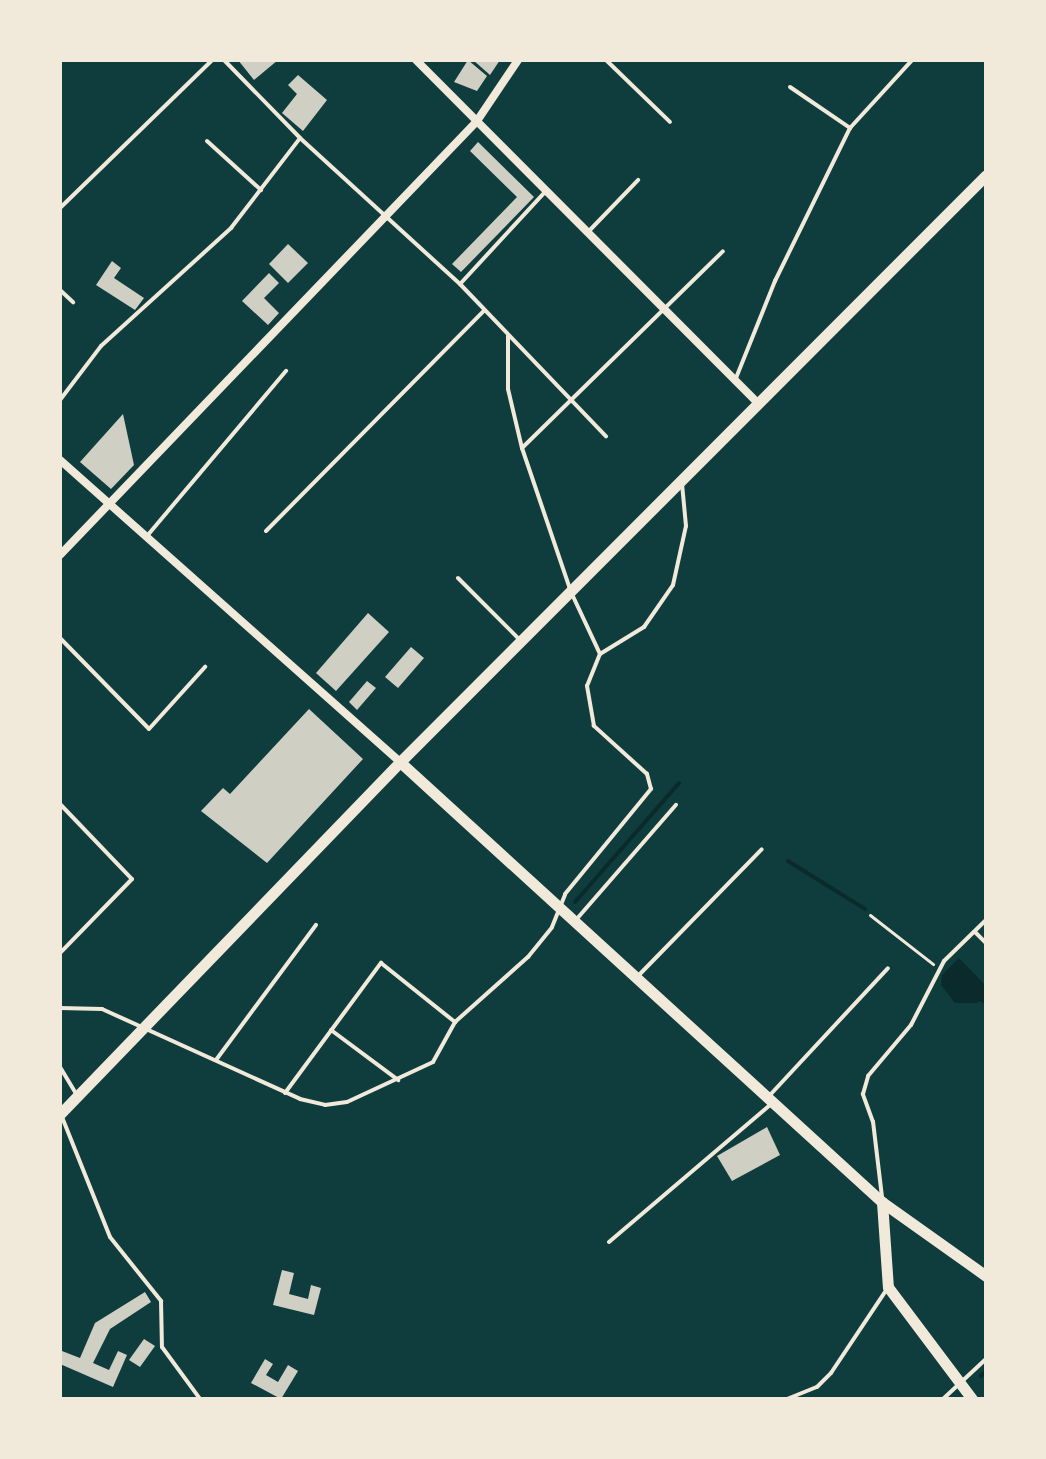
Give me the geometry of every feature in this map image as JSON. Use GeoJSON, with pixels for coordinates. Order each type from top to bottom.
{"type":"FeatureCollection","features":[{"type":"Feature","properties":{"kind":"street"},"geometry":{"type":"LineString","coordinates":[[416,60],[759,404]]}},
{"type":"Feature","properties":{"kind":"street"},"geometry":{"type":"LineString","coordinates":[[60,555],[385,212],[477,121],[518,60]]}},
{"type":"Feature","properties":{"kind":"street"},"geometry":{"type":"LineString","coordinates":[[60,1114],[400,762],[986,175]]}},
{"type":"Feature","properties":{"kind":"street"},"geometry":{"type":"LineString","coordinates":[[60,460],[400,762],[882,1202],[986,1276]]}},
{"type":"Feature","properties":{"kind":"street"},"geometry":{"type":"LineString","coordinates":[[882,1202],[888,1287],[963,1381],[972,1399]]}},
{"type":"Feature","properties":{"kind":"lane"},"geometry":{"type":"LineString","coordinates":[[60,208],[212,60]]}},
{"type":"Feature","properties":{"kind":"lane"},"geometry":{"type":"LineString","coordinates":[[224,60],[300,138],[385,212],[460,284],[606,436]]}},
{"type":"Feature","properties":{"kind":"lane"},"geometry":{"type":"LineString","coordinates":[[606,60],[670,122]]}},
{"type":"Feature","properties":{"kind":"lane"},"geometry":{"type":"LineString","coordinates":[[735,380],[775,281],[850,128],[912,60]]}},
{"type":"Feature","properties":{"kind":"lane"},"geometry":{"type":"LineString","coordinates":[[790,87],[850,128]]}},
{"type":"Feature","properties":{"kind":"lane"},"geometry":{"type":"LineString","coordinates":[[60,400],[101,346],[231,228],[300,138]]}},
{"type":"Feature","properties":{"kind":"lane"},"geometry":{"type":"LineString","coordinates":[[207,141],[261,190]]}},
{"type":"Feature","properties":{"kind":"lane"},"geometry":{"type":"LineString","coordinates":[[588,233],[638,180]]}},
{"type":"Feature","properties":{"kind":"lane"},"geometry":{"type":"LineString","coordinates":[[460,284],[546,191]]}},
{"type":"Feature","properties":{"kind":"lane"},"geometry":{"type":"LineString","coordinates":[[522,448],[723,251]]}},
{"type":"Feature","properties":{"kind":"lane"},"geometry":{"type":"LineString","coordinates":[[60,290],[73,302]]}},
{"type":"Feature","properties":{"kind":"lane"},"geometry":{"type":"LineString","coordinates":[[266,531],[484,310]]}},
{"type":"Feature","properties":{"kind":"lane"},"geometry":{"type":"LineString","coordinates":[[508,335],[508,389],[522,448],[571,592],[600,654]]}},
{"type":"Feature","properties":{"kind":"lane"},"geometry":{"type":"LineString","coordinates":[[146,538],[286,371]]}},
{"type":"Feature","properties":{"kind":"lane"},"geometry":{"type":"LineString","coordinates":[[60,1008],[102,1009],[285,1093],[325,1105],[398,1080],[433,1062],[455,1022],[509,978],[560,910],[565,894],[651,789],[647,774],[594,726],[587,686],[600,654],[644,627],[673,585],[686,526],[682,482]]}},
{"type":"Feature","properties":{"kind":"lane"},"geometry":{"type":"LineString","coordinates":[[458,578],[521,641]]}},
{"type":"Feature","properties":{"kind":"lane"},"geometry":{"type":"LineString","coordinates":[[60,638],[149,729],[205,667]]}},
{"type":"Feature","properties":{"kind":"lane"},"geometry":{"type":"LineString","coordinates":[[60,804],[132,879],[60,953]]}},
{"type":"Feature","properties":{"kind":"lane"},"geometry":{"type":"LineString","coordinates":[[574,923],[676,805]]}},
{"type":"Feature","properties":{"kind":"lane"},"geometry":{"type":"LineString","coordinates":[[635,979],[762,849]]}},
{"type":"Feature","properties":{"kind":"lane"},"geometry":{"type":"LineString","coordinates":[[882,1202],[873,1122],[863,1094],[868,1076],[911,1025],[939,970],[986,920]]}},
{"type":"Feature","properties":{"kind":"lane"},"geometry":{"type":"LineString","coordinates":[[216,1060],[316,925]]}},
{"type":"Feature","properties":{"kind":"lane"},"geometry":{"type":"LineString","coordinates":[[975,932],[986,943]]}},
{"type":"Feature","properties":{"kind":"lane"},"geometry":{"type":"LineString","coordinates":[[285,1093],[381,963],[455,1022]]}},
{"type":"Feature","properties":{"kind":"lane"},"geometry":{"type":"LineString","coordinates":[[609,1242],[769,1101],[888,968]]}},
{"type":"Feature","properties":{"kind":"lane"},"geometry":{"type":"LineString","coordinates":[[331,1030],[398,1080]]}},
{"type":"Feature","properties":{"kind":"lane"},"geometry":{"type":"LineString","coordinates":[[60,1067],[77,1095]]}},
{"type":"Feature","properties":{"kind":"lane"},"geometry":{"type":"LineString","coordinates":[[60,1114],[110,1237],[161,1301],[162,1347],[200,1399]]}},
{"type":"Feature","properties":{"kind":"lane"},"geometry":{"type":"LineString","coordinates":[[787,1399],[817,1387],[831,1373],[888,1287]]}},
{"type":"Feature","properties":{"kind":"lane"},"geometry":{"type":"LineString","coordinates":[[943,1399],[986,1359]]}},
{"type":"Feature","properties":{"kind":"path"},"geometry":{"type":"LineString","coordinates":[[870,915],[939,970]]}},
{"type":"Feature","properties":{"kind":"water"},"geometry":{"type":"Polygon","coordinates":[[[959,958],[986,986],[986,997],[977,1003],[955,1003],[941,985],[942,975],[959,958]]]}},
{"type":"Feature","properties":{"kind":"building"},"geometry":{"type":"Polygon","coordinates":[[[238,60],[278,60],[254,80],[238,60]]]}},
{"type":"Feature","properties":{"kind":"building"},"geometry":{"type":"Polygon","coordinates":[[[468,60],[487,76],[477,91],[454,82],[468,60]]]}},
{"type":"Feature","properties":{"kind":"building"},"geometry":{"type":"Polygon","coordinates":[[[473,60],[500,60],[490,75],[473,60]]]}},
{"type":"Feature","properties":{"kind":"building"},"geometry":{"type":"Polygon","coordinates":[[[298,75],[327,100],[303,131],[282,113],[297,94],[288,85],[298,75]]]}},
{"type":"Feature","properties":{"kind":"building"},"geometry":{"type":"Polygon","coordinates":[[[478,142],[534,197],[461,272],[452,264],[517,197],[470,151],[478,142]]]}},
{"type":"Feature","properties":{"kind":"building"},"geometry":{"type":"Polygon","coordinates":[[[288,244],[308,263],[288,283],[269,264],[288,244]]]}},
{"type":"Feature","properties":{"kind":"building"},"geometry":{"type":"Polygon","coordinates":[[[112,261],[121,268],[114,278],[144,298],[135,310],[96,285],[112,261]]]}},
{"type":"Feature","properties":{"kind":"building"},"geometry":{"type":"Polygon","coordinates":[[[269,273],[279,283],[264,298],[279,313],[268,325],[242,301],[269,273]]]}},
{"type":"Feature","properties":{"kind":"building"},"geometry":{"type":"Polygon","coordinates":[[[123,414],[134,465],[111,489],[80,462],[123,414]]]}},
{"type":"Feature","properties":{"kind":"building"},"geometry":{"type":"Polygon","coordinates":[[[368,613],[389,632],[336,691],[316,673],[368,613]]]}},
{"type":"Feature","properties":{"kind":"building"},"geometry":{"type":"Polygon","coordinates":[[[411,647],[424,658],[398,688],[385,677],[411,647]]]}},
{"type":"Feature","properties":{"kind":"building"},"geometry":{"type":"Polygon","coordinates":[[[367,681],[376,688],[357,710],[349,702],[367,681]]]}},
{"type":"Feature","properties":{"kind":"building"},"geometry":{"type":"Polygon","coordinates":[[[309,709],[363,759],[267,863],[201,811],[223,788],[230,794],[309,709]]]}},
{"type":"Feature","properties":{"kind":"building"},"geometry":{"type":"Polygon","coordinates":[[[767,1127],[780,1155],[732,1181],[717,1156],[767,1127]]]}},
{"type":"Feature","properties":{"kind":"building"},"geometry":{"type":"Polygon","coordinates":[[[282,1270],[294,1273],[289,1294],[308,1299],[311,1285],[321,1288],[314,1315],[273,1305],[282,1270]]]}},
{"type":"Feature","properties":{"kind":"building"},"geometry":{"type":"Polygon","coordinates":[[[145,1292],[151,1302],[110,1329],[93,1363],[109,1370],[118,1351],[127,1355],[113,1387],[60,1364],[62,1351],[80,1358],[95,1323],[145,1292]]]}},
{"type":"Feature","properties":{"kind":"building"},"geometry":{"type":"Polygon","coordinates":[[[144,1339],[155,1346],[140,1367],[129,1360],[144,1339]]]}},
{"type":"Feature","properties":{"kind":"building"},"geometry":{"type":"Polygon","coordinates":[[[265,1359],[273,1364],[266,1375],[278,1382],[288,1365],[298,1371],[281,1399],[251,1383],[265,1359]]]}},
{"type":"Feature","properties":{"kind":"waterway"},"geometry":{"type":"LineString","coordinates":[[575,902],[679,783]]}},
{"type":"Feature","properties":{"kind":"waterway"},"geometry":{"type":"LineString","coordinates":[[788,861],[865,909]]}},
{"type":"Feature","properties":{"kind":"waterway"},"geometry":{"type":"LineString","coordinates":[[982,1000],[986,1003]]}},
{"type":"Feature","properties":{"kind":"waterway"},"geometry":{"type":"LineString","coordinates":[[981,1376],[986,1371]]}}]}
